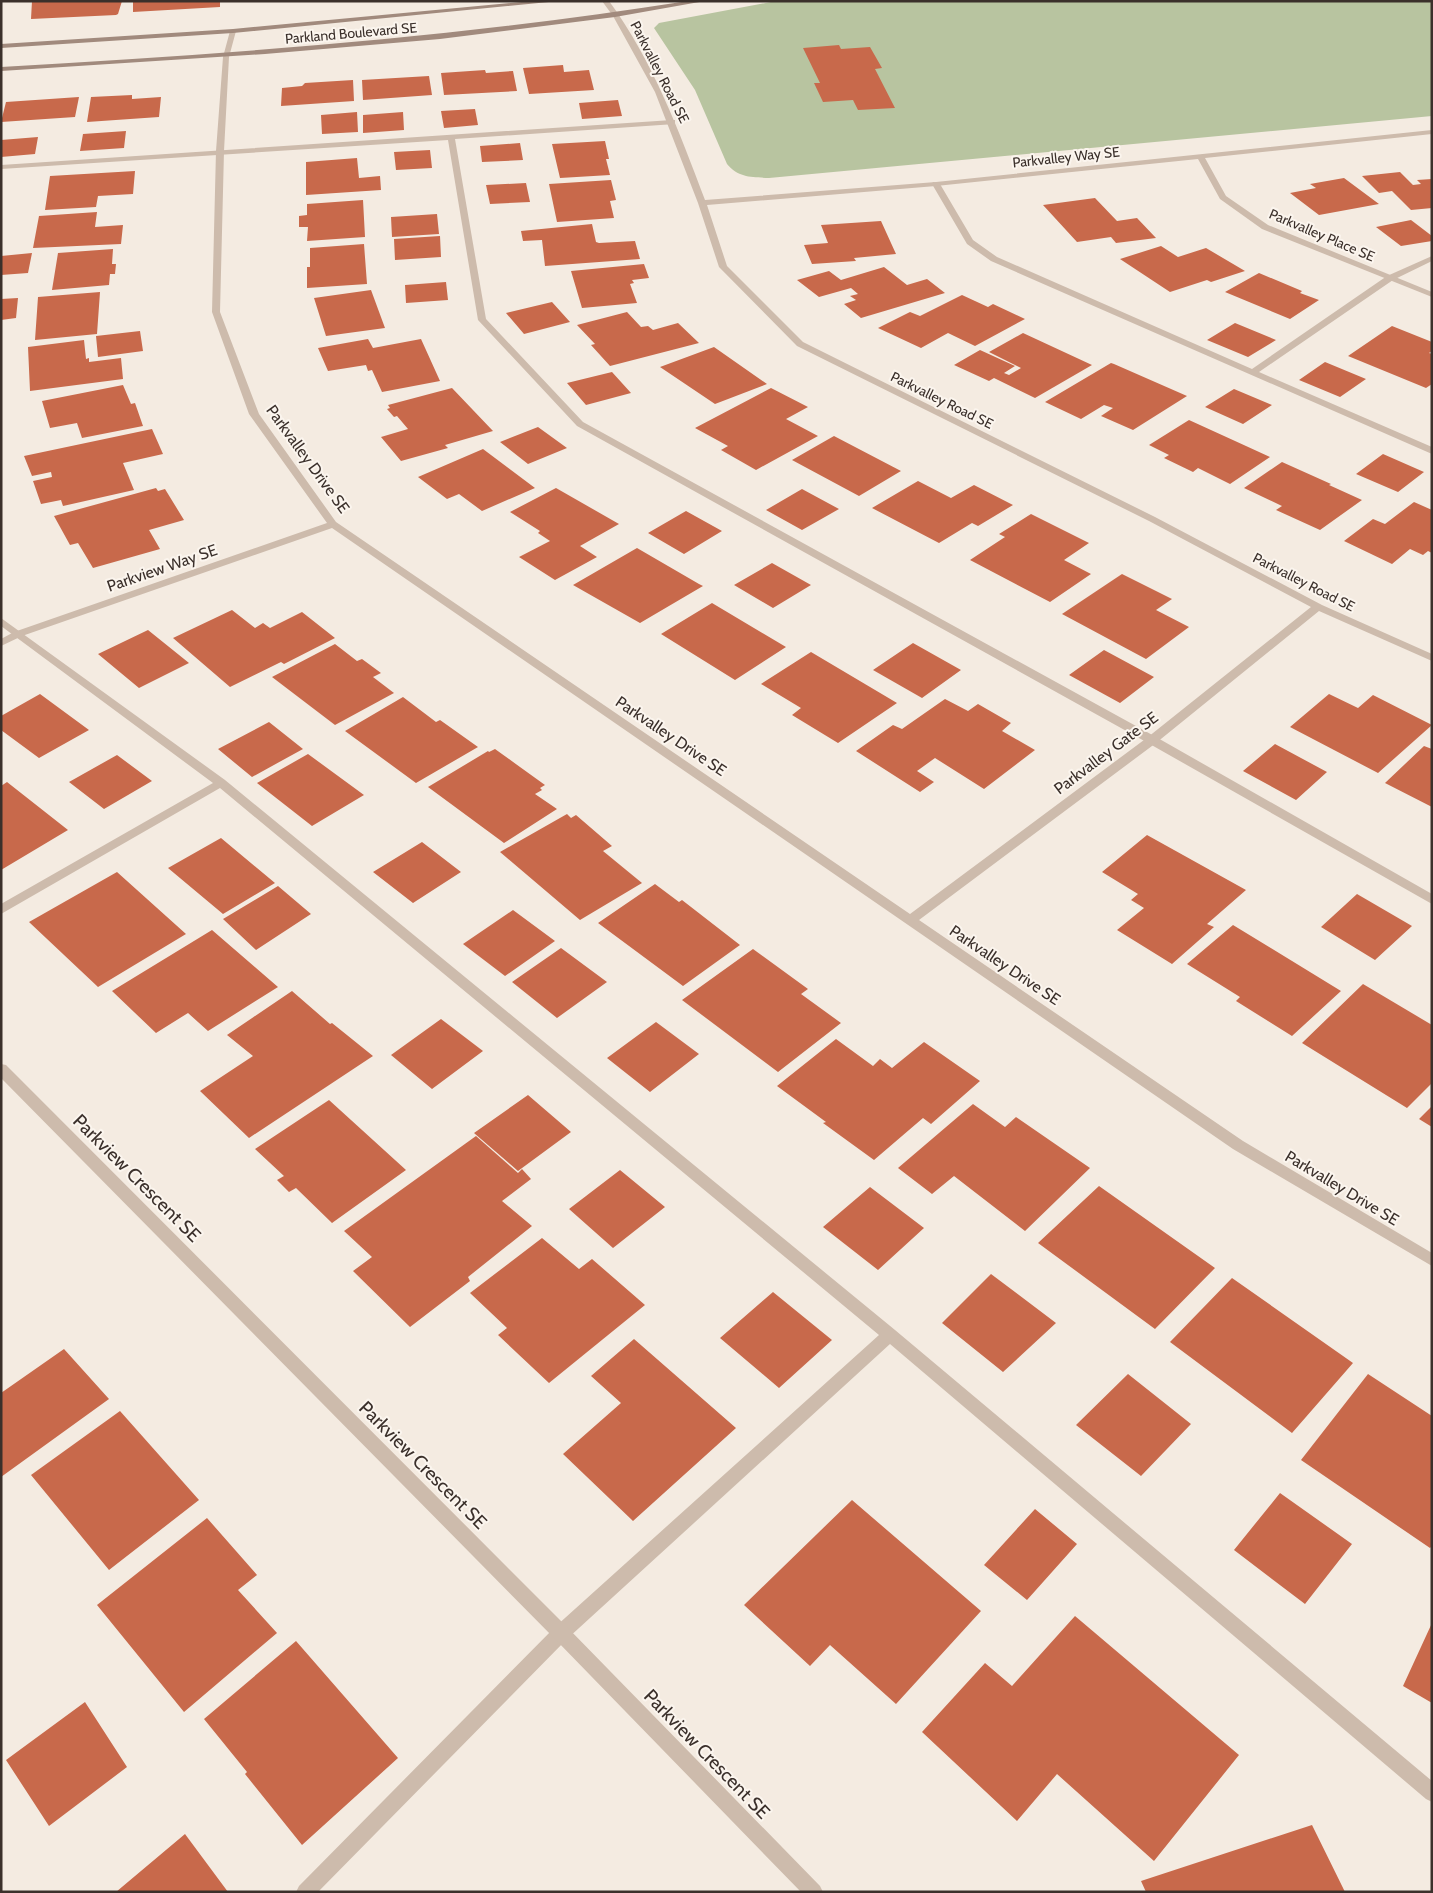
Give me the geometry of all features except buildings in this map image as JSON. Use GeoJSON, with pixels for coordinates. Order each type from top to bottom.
{"type":"FeatureCollection","features":[{"type":"Feature","properties":{"kind":"street","name":"Parkland Boulevard SE"},"geometry":{"type":"LineString","coordinates":[[1,46],[233,31],[556,1]]}},
{"type":"Feature","properties":{"kind":"street","name":"Parkvalley Road SE"},"geometry":{"type":"LineString","coordinates":[[605,1],[616,16],[659,92],[702,203],[723,267],[800,344],[1152,519],[1318,607],[1432,658]]}},
{"type":"Feature","properties":{"kind":"street","name":"Parkland Boulevard SE"},"geometry":{"type":"LineString","coordinates":[[1,69],[226,57],[392,43],[616,16],[702,1]]}},
{"type":"Feature","properties":{"kind":"street","name":"Parkvalley Drive SE"},"geometry":{"type":"LineString","coordinates":[[233,31],[226,57],[220,151],[216,312],[254,414],[333,524],[1238,1146],[1432,1260]]}},
{"type":"Feature","properties":{"kind":"street"},"geometry":{"type":"LineString","coordinates":[[1,167],[672,122]]}},
{"type":"Feature","properties":{"kind":"street","name":"Parkvalley Way SE"},"geometry":{"type":"LineString","coordinates":[[702,203],[936,184],[1432,132]]}},
{"type":"Feature","properties":{"kind":"street"},"geometry":{"type":"LineString","coordinates":[[451,138],[482,320],[580,424],[1152,740],[1432,900]]}},
{"type":"Feature","properties":{"kind":"street","name":"Parkvalley Place SE"},"geometry":{"type":"LineString","coordinates":[[1200,156],[1222,197],[1265,227],[1432,295]]}},
{"type":"Feature","properties":{"kind":"street"},"geometry":{"type":"LineString","coordinates":[[936,184],[970,242],[994,259],[1432,451]]}},
{"type":"Feature","properties":{"kind":"street"},"geometry":{"type":"LineString","coordinates":[[1253,372],[1390,278],[1432,258]]}},
{"type":"Feature","properties":{"kind":"street","name":"Parkview Way SE"},"geometry":{"type":"LineString","coordinates":[[1,643],[18,634],[333,524]]}},
{"type":"Feature","properties":{"kind":"street","name":"Parkvalley Gate SE"},"geometry":{"type":"LineString","coordinates":[[911,920],[1152,740],[1318,607]]}},
{"type":"Feature","properties":{"kind":"street"},"geometry":{"type":"LineString","coordinates":[[1,621],[221,783],[890,1335],[1432,1793]]}},
{"type":"Feature","properties":{"kind":"street"},"geometry":{"type":"LineString","coordinates":[[1,910],[221,783]]}},
{"type":"Feature","properties":{"kind":"street","name":"Parkview Crescent SE"},"geometry":{"type":"LineString","coordinates":[[1,1069],[561,1633],[814,1892]]}},
{"type":"Feature","properties":{"kind":"street"},"geometry":{"type":"LineString","coordinates":[[305,1892],[561,1633],[890,1335]]}},
{"type":"Feature","properties":{"kind":"green space"},"geometry":{"type":"Polygon","coordinates":[[[776,1],[1432,1],[1432,116],[769,178],[751,177],[736,172],[727,164],[695,90],[654,28],[659,23],[776,1]]]}}]}
